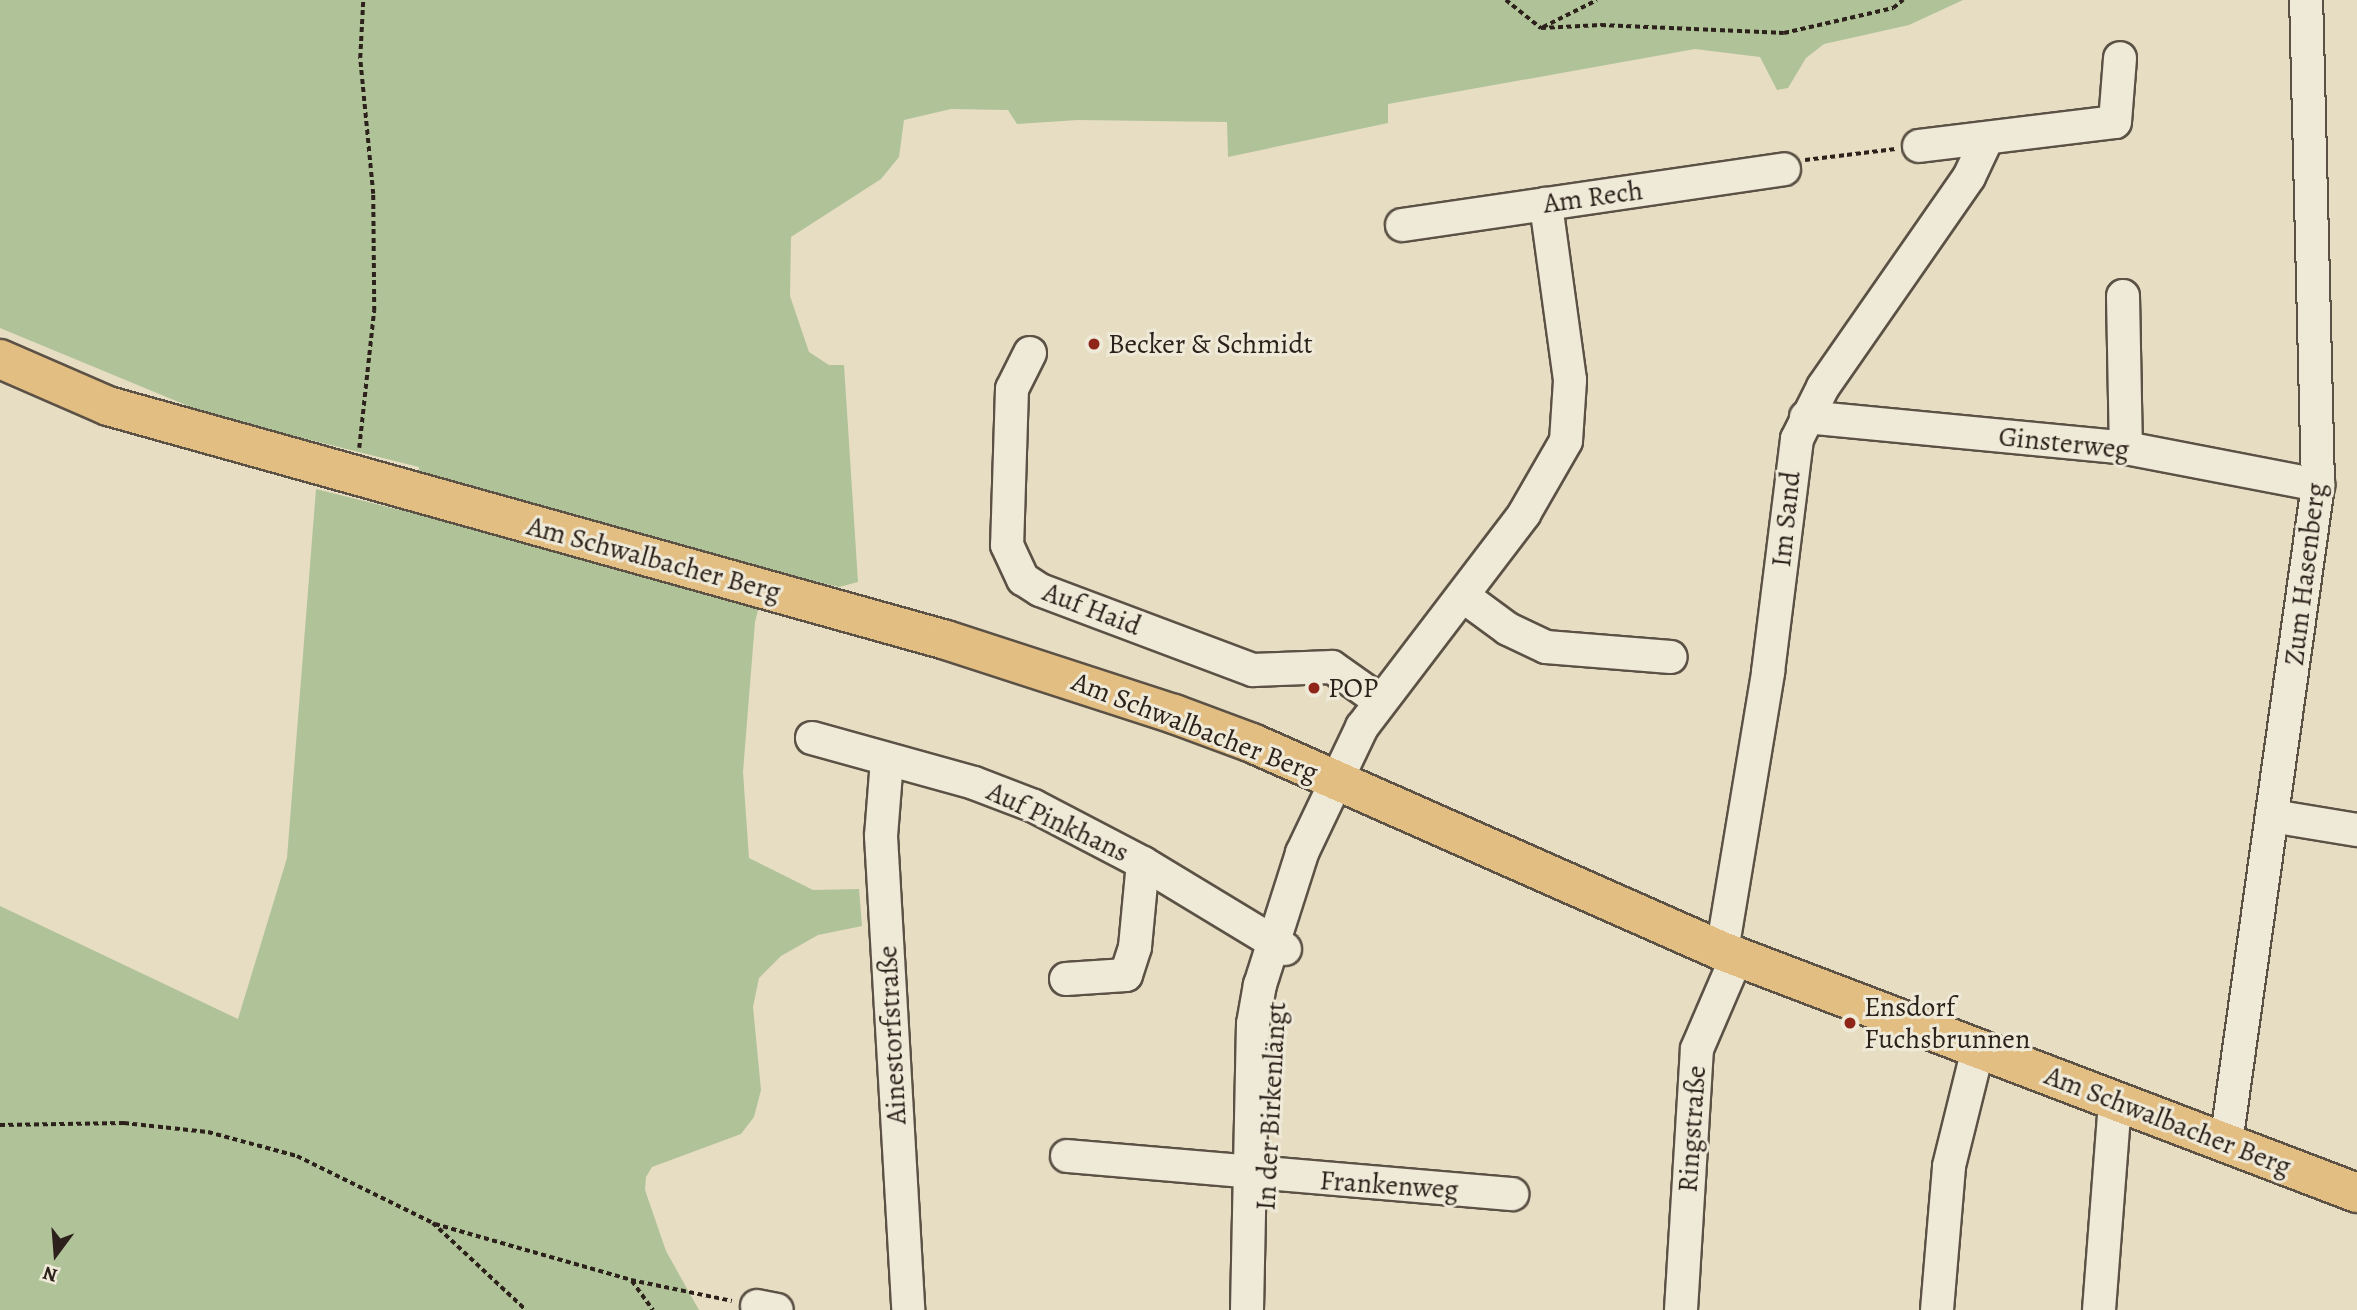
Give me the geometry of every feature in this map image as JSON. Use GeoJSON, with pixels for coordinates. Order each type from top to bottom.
{"type":"FeatureCollection","features":[{"type":"Feature","properties":{"kind":"main road","name":"Am Schwalbacher Berg"},"geometry":{"type":"LineString","coordinates":[[0,359],[108,406],[946,640],[1174,714],[1729,954],[2357,1193]]}},
{"type":"Feature","properties":{"kind":"street","name":"Zum Hasenberg"},"geometry":{"type":"LineString","coordinates":[[2225,1143],[2318,485],[2305,0]]}},
{"type":"Feature","properties":{"kind":"street"},"geometry":{"type":"LineString","coordinates":[[1919,146],[2115,121],[2120,58]]}},
{"type":"Feature","properties":{"kind":"street","name":"Im Sand"},"geometry":{"type":"LineString","coordinates":[[1729,954],[1776,617],[1791,464],[1806,417],[1969,177],[1987,139]]}},
{"type":"Feature","properties":{"kind":"street","name":"Am Rech"},"geometry":{"type":"LineString","coordinates":[[1402,225],[1784,169]]}},
{"type":"Feature","properties":{"kind":"street","name":"In der Birkenlängt"},"geometry":{"type":"LineString","coordinates":[[1247,1310],[1256,1175],[1279,946],[1317,859],[1336,782],[1380,701],[1463,596],[1547,481],[1566,442],[1570,380],[1546,204]]}},
{"type":"Feature","properties":{"kind":"street"},"geometry":{"type":"LineString","coordinates":[[2123,296],[2126,448]]}},
{"type":"Feature","properties":{"kind":"street","name":"Auf Haid"},"geometry":{"type":"LineString","coordinates":[[1030,353],[1012,389],[1007,545],[1023,579],[1040,590],[1253,670],[1332,667],[1380,701]]}},
{"type":"Feature","properties":{"kind":"street","name":"Ginsterweg"},"geometry":{"type":"LineString","coordinates":[[1806,417],[2126,448],[2318,485]]}},
{"type":"Feature","properties":{"kind":"street"},"geometry":{"type":"LineString","coordinates":[[1463,596],[1508,629],[1546,647],[1671,657]]}},
{"type":"Feature","properties":{"kind":"street","name":"Auf Pinkhans"},"geometry":{"type":"LineString","coordinates":[[812,738],[974,783],[1034,806],[1143,863],[1279,946]]}},
{"type":"Feature","properties":{"kind":"street","name":"Ainestorfstraße"},"geometry":{"type":"LineString","coordinates":[[887,760],[881,836],[908,1310]]}},
{"type":"Feature","properties":{"kind":"street"},"geometry":{"type":"LineString","coordinates":[[2272,816],[2357,830]]}},
{"type":"Feature","properties":{"kind":"street"},"geometry":{"type":"LineString","coordinates":[[1066,979],[1126,975],[1135,947],[1143,863]]}},
{"type":"Feature","properties":{"kind":"street","name":"Ringstraße"},"geometry":{"type":"LineString","coordinates":[[1681,1310],[1697,1049],[1729,954]]}},
{"type":"Feature","properties":{"kind":"street"},"geometry":{"type":"LineString","coordinates":[[1937,1310],[1949,1166],[1978,1049]]}},
{"type":"Feature","properties":{"kind":"street"},"geometry":{"type":"LineString","coordinates":[[2099,1310],[2115,1100]]}},
{"type":"Feature","properties":{"kind":"street","name":"Frankenweg"},"geometry":{"type":"LineString","coordinates":[[1067,1156],[1256,1175],[1512,1194]]}},
{"type":"Feature","properties":{"kind":"street","name":"In der Birkenlängt"},"geometry":{"type":"LineString","coordinates":[[1256,1175],[1262,1310]]}},
{"type":"Feature","properties":{"kind":"path"},"geometry":{"type":"LineString","coordinates":[[356,477],[374,311],[373,194],[360,58],[363,0]]}},
{"type":"Feature","properties":{"kind":"path"},"geometry":{"type":"LineString","coordinates":[[1506,0],[1541,28],[1601,25],[1784,33],[1893,8],[1903,0]]}},
{"type":"Feature","properties":{"kind":"path"},"geometry":{"type":"LineString","coordinates":[[1541,28],[1597,0]]}},
{"type":"Feature","properties":{"kind":"path"},"geometry":{"type":"LineString","coordinates":[[1784,169],[1803,160],[1919,146]]}},
{"type":"Feature","properties":{"kind":"path"},"geometry":{"type":"LineString","coordinates":[[0,1125],[124,1124],[208,1132],[297,1156],[433,1223],[631,1280],[767,1308]]}},
{"type":"Feature","properties":{"kind":"path"},"geometry":{"type":"LineString","coordinates":[[433,1223],[526,1310]]}},
{"type":"Feature","properties":{"kind":"path"},"geometry":{"type":"LineString","coordinates":[[631,1280],[653,1310]]}},
{"type":"Feature","properties":{"kind":"green space"},"geometry":{"type":"Polygon","coordinates":[[[0,0],[1963,0],[1909,25],[1824,44],[1806,58],[1788,88],[1777,90],[1760,57],[1695,49],[1388,104],[1388,123],[1228,157],[1227,122],[1078,120],[1017,124],[1008,110],[951,109],[904,120],[899,157],[881,179],[791,237],[790,296],[809,352],[829,365],[844,365],[858,582],[839,587],[768,570],[755,622],[743,772],[749,858],[813,890],[859,889],[862,926],[818,935],[781,956],[759,978],[753,1007],[761,1090],[754,1117],[741,1134],[652,1167],[646,1177],[645,1190],[666,1251],[699,1310],[0,1310],[0,906],[238,1019],[287,858],[316,489],[420,515],[419,467],[210,415],[0,328],[0,0]]]}},
{"type":"Feature","properties":{"kind":"place","name":"Becker & Schmidt"},"geometry":{"type":"Point","coordinates":[1094,344]}},
{"type":"Feature","properties":{"kind":"place","name":"POP"},"geometry":{"type":"Point","coordinates":[1314,688]}},
{"type":"Feature","properties":{"kind":"place","name":"Ensdorf Fuchsbrunnen"},"geometry":{"type":"Point","coordinates":[1850,1023]}}]}
